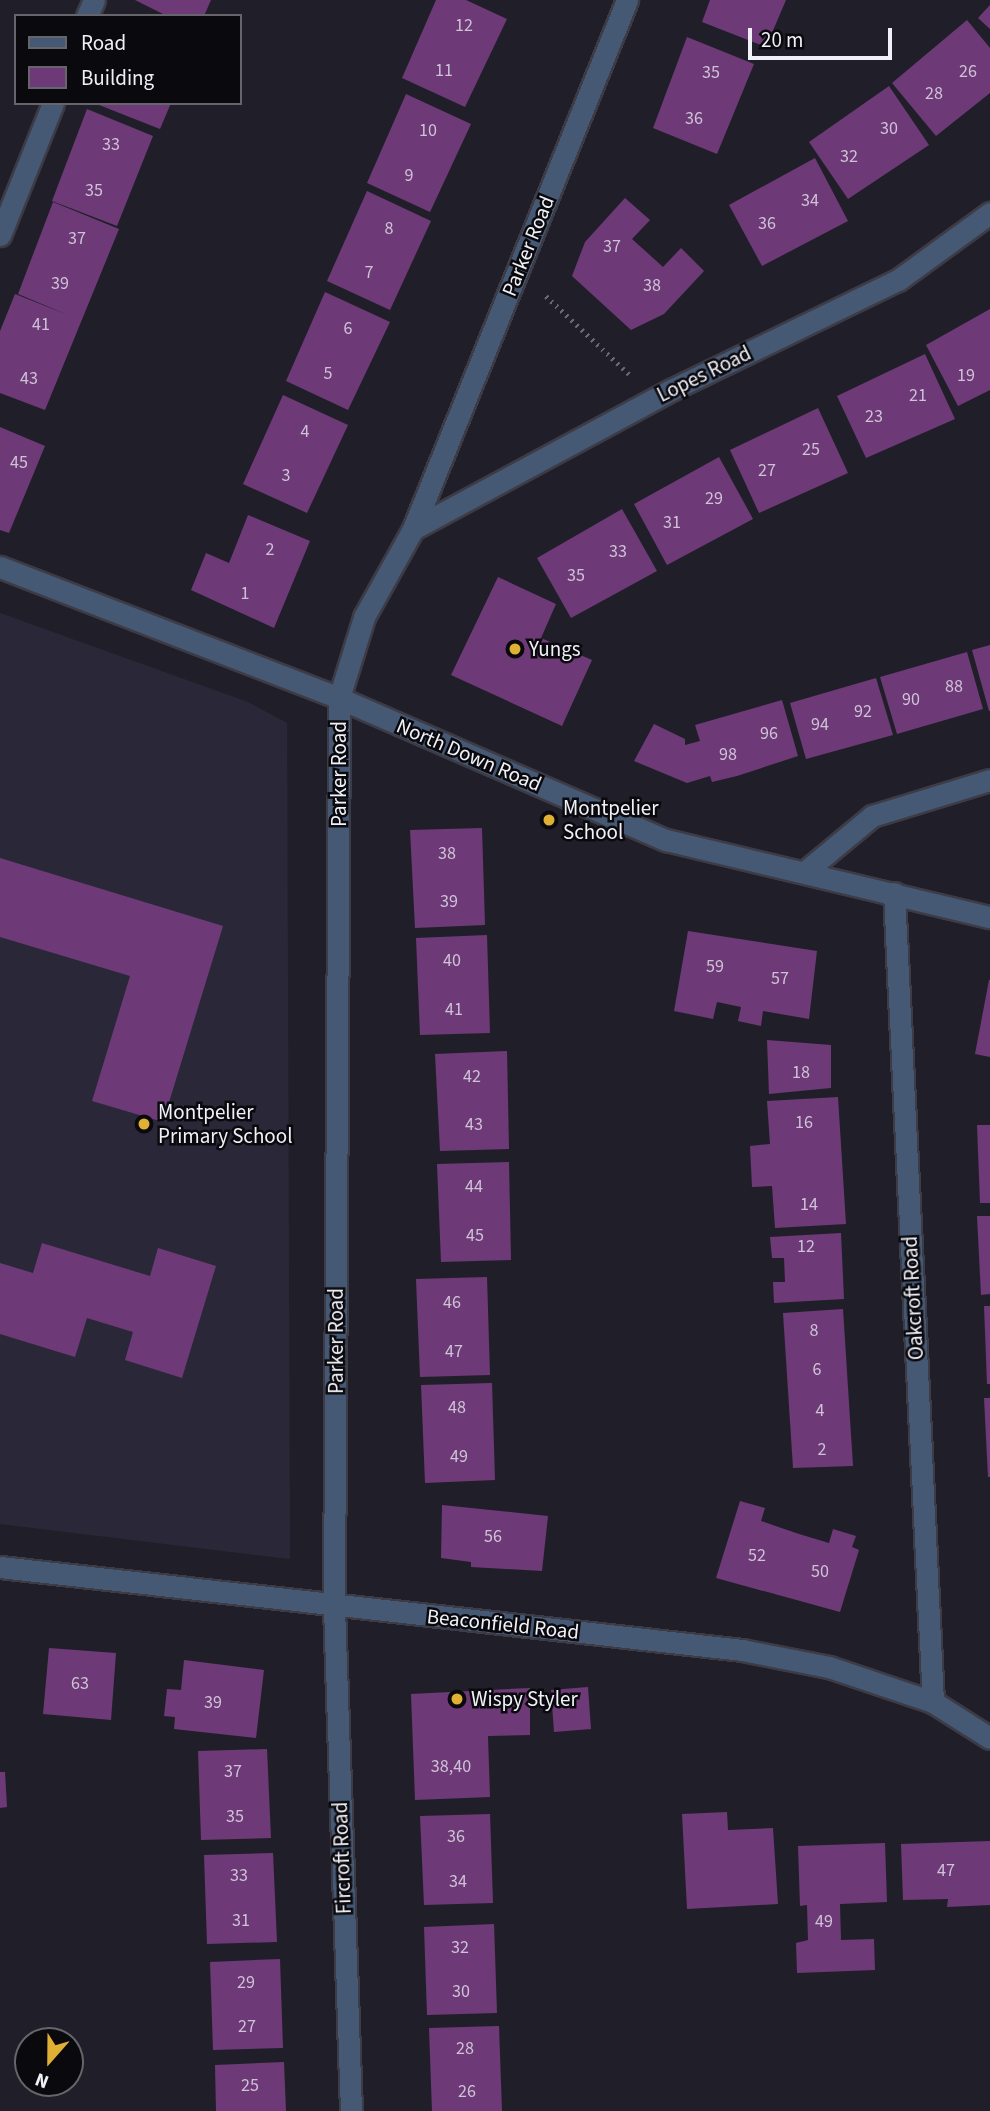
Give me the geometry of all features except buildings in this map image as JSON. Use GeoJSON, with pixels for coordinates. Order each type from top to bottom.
{"type":"FeatureCollection","features":[{"type":"Feature","properties":{"kind":"street","name":"Parker Road"},"geometry":{"type":"LineString","coordinates":[[334,1606],[339,698],[364,617],[413,529],[627,0]]}},
{"type":"Feature","properties":{"kind":"street"},"geometry":{"type":"LineString","coordinates":[[0,235],[51,105]]}},
{"type":"Feature","properties":{"kind":"street","name":"Lopes Road"},"geometry":{"type":"LineString","coordinates":[[413,529],[655,399],[898,280],[990,213]]}},
{"type":"Feature","properties":{"kind":"street","name":"North Down Road"},"geometry":{"type":"LineString","coordinates":[[0,567],[339,698],[666,840],[807,870],[990,917]]}},
{"type":"Feature","properties":{"kind":"street"},"geometry":{"type":"LineString","coordinates":[[807,870],[872,816],[990,780]]}},
{"type":"Feature","properties":{"kind":"street","name":"Oakcroft Road"},"geometry":{"type":"LineString","coordinates":[[894,893],[933,1702]]}},
{"type":"Feature","properties":{"kind":"street","name":"Beaconfield Road"},"geometry":{"type":"LineString","coordinates":[[0,1567],[742,1650],[829,1667],[933,1702],[990,1738]]}},
{"type":"Feature","properties":{"kind":"street","name":"Fircroft Road"},"geometry":{"type":"LineString","coordinates":[[334,1606],[351,2111]]}},
{"type":"Feature","properties":{"kind":"path"},"geometry":{"type":"LineString","coordinates":[[518,269],[655,399]]}},
{"type":"Feature","properties":{"kind":"shaded area","name":"Montpelier Primary School"},"geometry":{"type":"Polygon","coordinates":[[[0,613],[248,702],[287,723],[290,1559],[0,1524],[0,613]]]}},
{"type":"Feature","properties":{"kind":"place","name":"Yungs"},"geometry":{"type":"Point","coordinates":[515,649]}},
{"type":"Feature","properties":{"kind":"place","name":"Montpelier School"},"geometry":{"type":"Point","coordinates":[549,820]}},
{"type":"Feature","properties":{"kind":"place","name":"Montpelier Primary School"},"geometry":{"type":"Point","coordinates":[144,1124]}},
{"type":"Feature","properties":{"kind":"place","name":"Wispy Styler"},"geometry":{"type":"Point","coordinates":[457,1699]}}]}
